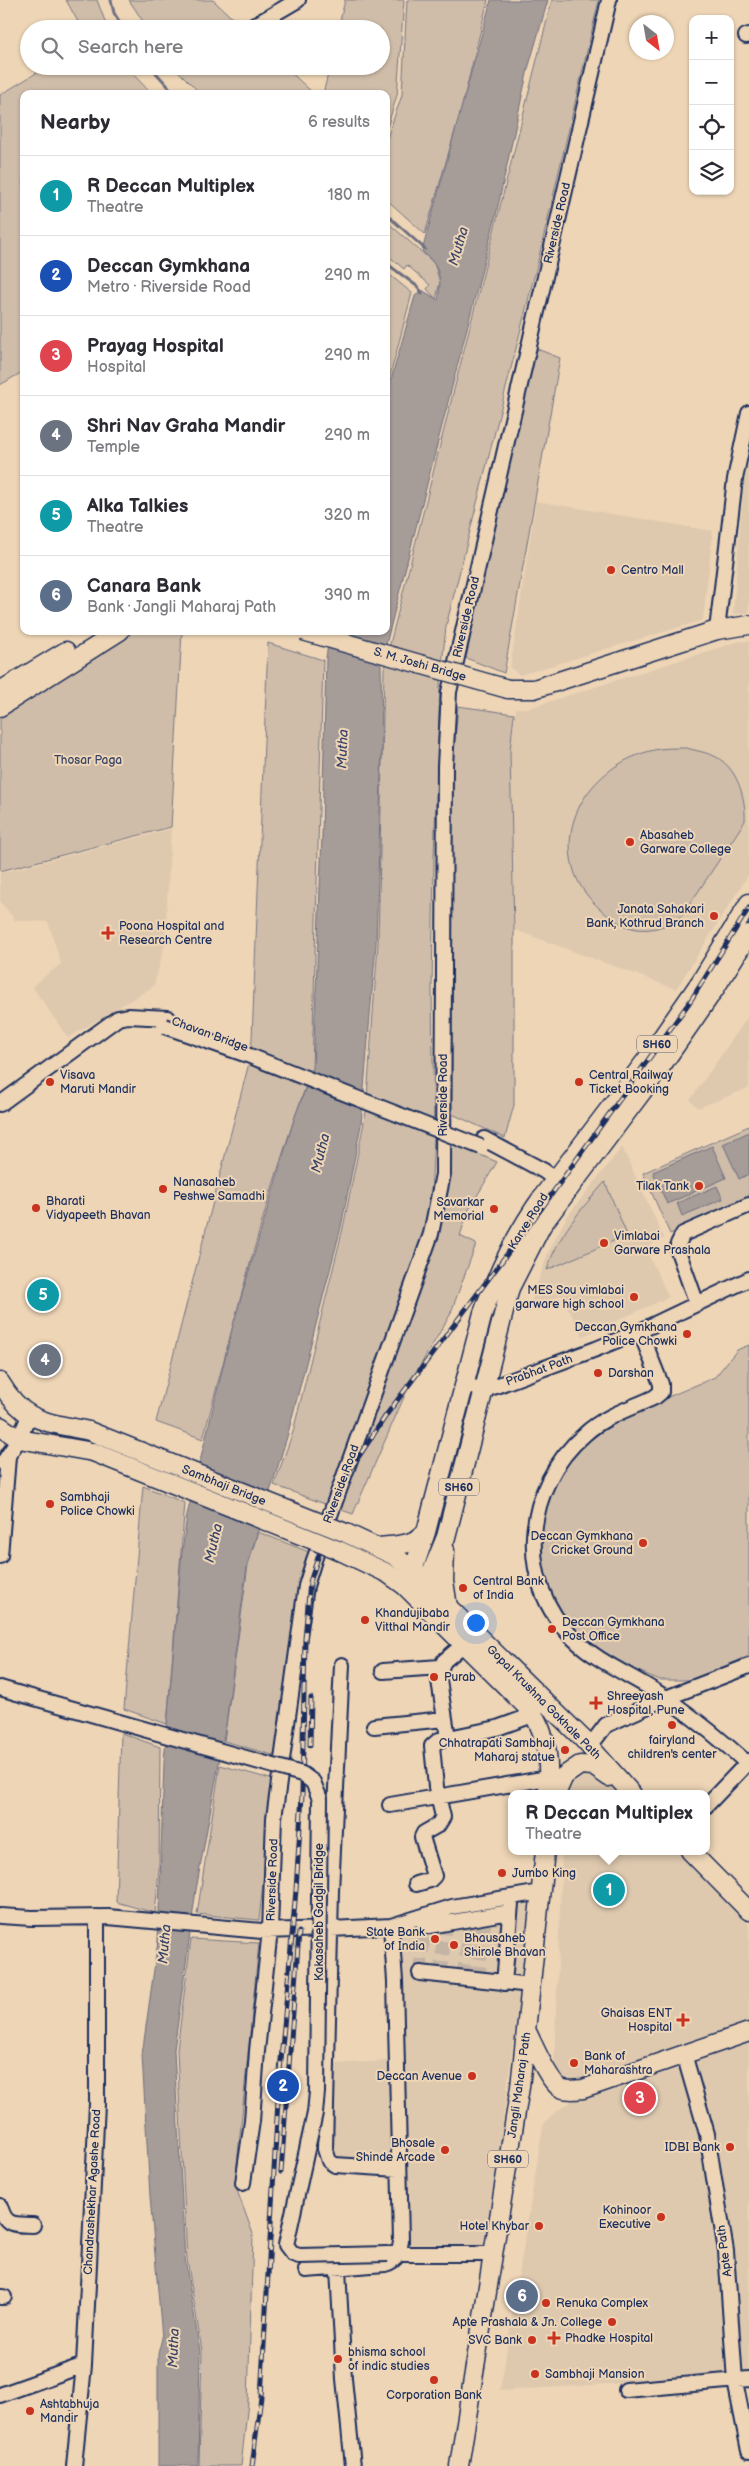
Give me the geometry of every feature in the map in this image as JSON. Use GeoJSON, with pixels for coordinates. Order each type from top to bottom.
{"type":"FeatureCollection","features":[{"type":"Feature","properties":{"kind":"main road","name":"S. M. Joshi Bridge"},"geometry":{"type":"LineString","coordinates":[[317,635],[508,689],[534,689],[717,630],[749,625]]}},
{"type":"Feature","properties":{"kind":"main road"},"geometry":{"type":"LineString","coordinates":[[0,691],[91,635]]}},
{"type":"Feature","properties":{"kind":"main road"},"geometry":{"type":"LineString","coordinates":[[0,707],[114,635]]}},
{"type":"Feature","properties":{"kind":"main road","name":"Karve Road"},"geometry":{"type":"LineString","coordinates":[[410,1591],[446,1537],[510,1288],[559,1187],[700,981],[749,903]]}},
{"type":"Feature","properties":{"kind":"main road","name":"Karve Road"},"geometry":{"type":"LineString","coordinates":[[419,1575],[426,1532],[483,1313],[494,1282],[528,1216],[559,1187],[664,1062],[714,990],[749,934]]}},
{"type":"Feature","properties":{"kind":"main road"},"geometry":{"type":"LineString","coordinates":[[0,1382],[11,1400],[29,1416]]}},
{"type":"Feature","properties":{"kind":"main road","name":"Sambhaji Bridge"},"geometry":{"type":"LineString","coordinates":[[29,1416],[89,1431],[346,1533],[378,1547],[419,1575]]}},
{"type":"Feature","properties":{"kind":"main road"},"geometry":{"type":"LineString","coordinates":[[0,1426],[19,1439]]}},
{"type":"Feature","properties":{"kind":"main road","name":"Sambhaji Bridge"},"geometry":{"type":"LineString","coordinates":[[19,1439],[93,1452],[338,1550],[387,1573],[410,1591]]}},
{"type":"Feature","properties":{"kind":"main road"},"geometry":{"type":"LineString","coordinates":[[378,1547],[409,1544],[418,1540],[426,1532]]}},
{"type":"Feature","properties":{"kind":"main road"},"geometry":{"type":"LineString","coordinates":[[446,1537],[444,1572],[448,1607]]}},
{"type":"Feature","properties":{"kind":"main road","name":"Gopal Krushna Gokhale Path"},"geometry":{"type":"LineString","coordinates":[[419,1575],[448,1607],[590,1746],[628,1790]]}},
{"type":"Feature","properties":{"kind":"main road"},"geometry":{"type":"LineString","coordinates":[[410,1591],[536,1718]]}},
{"type":"Feature","properties":{"kind":"main road","name":"Gopal Krushna Gokhale Path"},"geometry":{"type":"LineString","coordinates":[[536,1718],[547,1747],[550,1784]]}},
{"type":"Feature","properties":{"kind":"main road"},"geometry":{"type":"LineString","coordinates":[[550,1784],[580,1764],[593,1766],[627,1790]]}},
{"type":"Feature","properties":{"kind":"main road","name":"Jangli Maharaj Path"},"geometry":{"type":"LineString","coordinates":[[459,2466],[520,2086],[545,1855]]}},
{"type":"Feature","properties":{"kind":"main road"},"geometry":{"type":"LineString","coordinates":[[694,1855],[749,1911]]}},
{"type":"Feature","properties":{"kind":"main road"},"geometry":{"type":"LineString","coordinates":[[526,2030],[549,2074],[559,2087],[568,2090],[583,2089],[749,2032]]}},
{"type":"Feature","properties":{"kind":"street"},"geometry":{"type":"LineString","coordinates":[[264,20],[298,0]]}},
{"type":"Feature","properties":{"kind":"street","name":"Riverside Road"},"geometry":{"type":"LineString","coordinates":[[243,2183],[252,2121],[274,1818],[306,1586],[431,1234],[443,1174],[445,766],[449,692],[608,2]]}},
{"type":"Feature","properties":{"kind":"street"},"geometry":{"type":"LineString","coordinates":[[717,630],[735,479],[749,413]]}},
{"type":"Feature","properties":{"kind":"street","name":"Chavan Bridge"},"geometry":{"type":"LineString","coordinates":[[0,1104],[118,1018],[128,1016],[162,1021],[428,1115],[559,1187]]}},
{"type":"Feature","properties":{"kind":"street"},"geometry":{"type":"LineString","coordinates":[[697,1304],[678,1251],[678,1244],[683,1234],[749,1206]]}},
{"type":"Feature","properties":{"kind":"street","name":"Prabhat Path"},"geometry":{"type":"LineString","coordinates":[[485,1390],[640,1331],[749,1279]]}},
{"type":"Feature","properties":{"kind":"street"},"geometry":{"type":"LineString","coordinates":[[640,1331],[661,1384],[661,1392],[655,1397],[596,1425],[566,1452],[552,1474],[541,1498],[534,1523],[533,1549],[537,1575],[545,1599],[566,1631],[596,1656],[666,1698],[748,1763],[710,1802]]}},
{"type":"Feature","properties":{"kind":"street"},"geometry":{"type":"LineString","coordinates":[[465,1386],[485,1390]]}},
{"type":"Feature","properties":{"kind":"street"},"geometry":{"type":"LineString","coordinates":[[0,1556],[3,1459],[19,1439],[29,1416]]}},
{"type":"Feature","properties":{"kind":"street"},"geometry":{"type":"LineString","coordinates":[[448,1738],[438,1674],[444,1661],[463,1645]]}},
{"type":"Feature","properties":{"kind":"street"},"geometry":{"type":"LineString","coordinates":[[342,1665],[331,1929],[325,2149],[326,2156],[336,2165],[398,2169]]}},
{"type":"Feature","properties":{"kind":"street"},"geometry":{"type":"LineString","coordinates":[[590,1746],[606,1724],[666,1698],[749,1666]]}},
{"type":"Feature","properties":{"kind":"street"},"geometry":{"type":"LineString","coordinates":[[383,1671],[440,1667]]}},
{"type":"Feature","properties":{"kind":"street","name":"Kakasaheb Gadgil Bridge"},"geometry":{"type":"LineString","coordinates":[[0,1688],[302,1774],[313,1782],[320,1799],[317,2092],[315,2113],[286,2245],[288,2250],[299,2256],[394,2253]]}},
{"type":"Feature","properties":{"kind":"street"},"geometry":{"type":"LineString","coordinates":[[416,1884],[430,1880],[434,1876],[422,1837],[424,1833],[442,1821],[443,1812],[432,1746],[439,1740],[536,1718]]}},
{"type":"Feature","properties":{"kind":"street"},"geometry":{"type":"LineString","coordinates":[[374,1726],[445,1719]]}},
{"type":"Feature","properties":{"kind":"street"},"geometry":{"type":"LineString","coordinates":[[390,1805],[439,1797],[550,1784]]}},
{"type":"Feature","properties":{"kind":"street"},"geometry":{"type":"LineString","coordinates":[[0,1916],[32,1918],[103,1917],[266,1930],[331,1929],[391,1926],[452,1907],[541,1892]]}},
{"type":"Feature","properties":{"kind":"street"},"geometry":{"type":"LineString","coordinates":[[504,1983],[512,1896]]}},
{"type":"Feature","properties":{"kind":"street"},"geometry":{"type":"LineString","coordinates":[[424,1928],[510,1912]]}},
{"type":"Feature","properties":{"kind":"street","name":"Chandrashekhar Agashe Road"},"geometry":{"type":"LineString","coordinates":[[74,2466],[84,2365],[103,1917]]}},
{"type":"Feature","properties":{"kind":"street"},"geometry":{"type":"LineString","coordinates":[[306,2270],[338,2269],[392,2262],[394,2253],[401,2241],[398,2169],[402,2023],[391,1926]]}},
{"type":"Feature","properties":{"kind":"street"},"geometry":{"type":"LineString","coordinates":[[420,1974],[531,1986]]}},
{"type":"Feature","properties":{"kind":"street","name":"Apte Path"},"geometry":{"type":"LineString","coordinates":[[684,2054],[707,2134],[718,2197],[742,2380],[749,2451]]}},
{"type":"Feature","properties":{"kind":"street"},"geometry":{"type":"LineString","coordinates":[[0,2206],[4,2218],[10,2223],[32,2225]]}},
{"type":"Feature","properties":{"kind":"street"},"geometry":{"type":"LineString","coordinates":[[394,2253],[492,2254]]}},
{"type":"Feature","properties":{"kind":"street"},"geometry":{"type":"LineString","coordinates":[[338,2269],[344,2379],[353,2466]]}},
{"type":"Feature","properties":{"kind":"street"},"geometry":{"type":"LineString","coordinates":[[0,2395],[84,2365]]}},
{"type":"Feature","properties":{"kind":"street"},"geometry":{"type":"LineString","coordinates":[[626,2390],[742,2380]]}},
{"type":"Feature","properties":{"kind":"shaded area"},"geometry":{"type":"Polygon","coordinates":[[[749,460],[749,613],[733,614],[744,479],[749,460]]]}},
{"type":"Feature","properties":{"kind":"shaded area"},"geometry":{"type":"Polygon","coordinates":[[[536,501],[713,531],[703,620],[520,675],[510,668],[536,501]]]}},
{"type":"Feature","properties":{"kind":"shaded area","name":"Abasaheb Garware College"},"geometry":{"type":"Polygon","coordinates":[[[740,641],[749,641],[749,874],[676,989],[515,930],[510,750],[516,708],[529,708],[740,641]]]}},
{"type":"Feature","properties":{"kind":"shaded area","name":"Poona Hospital and Research Centre"},"geometry":{"type":"Polygon","coordinates":[[[171,829],[165,943],[154,986],[68,1038],[32,986],[61,964],[48,922],[15,920],[0,901],[0,873],[171,829]]]}},
{"type":"Feature","properties":{"kind":"shaded area"},"geometry":{"type":"Polygon","coordinates":[[[749,1015],[749,1088],[698,1108],[690,1100],[749,1015]]]}},
{"type":"Feature","properties":{"kind":"shaded area","name":"Vimlabai Garware Prashala"},"geometry":{"type":"Polygon","coordinates":[[[622,1147],[664,1238],[645,1248],[669,1297],[583,1336],[561,1295],[527,1313],[548,1253],[566,1218],[622,1147]]]}},
{"type":"Feature","properties":{"kind":"shaded area"},"geometry":{"type":"Polygon","coordinates":[[[583,1771],[602,1777],[614,1790],[566,1790],[568,1780],[583,1771]]]}},
{"type":"Feature","properties":{"kind":"shaded area"},"geometry":{"type":"Polygon","coordinates":[[[562,1855],[679,1855],[749,1925],[749,2026],[574,2086],[554,2068],[562,1855]]]}},
{"type":"Feature","properties":{"kind":"shaded area"},"geometry":{"type":"Polygon","coordinates":[[[532,1896],[487,2245],[408,2244],[403,2166],[333,2159],[333,2064],[402,2060],[398,1928],[459,1909],[532,1896]]]}},
{"type":"Feature","properties":{"kind":"shaded area"},"geometry":{"type":"Polygon","coordinates":[[[749,2040],[749,2375],[500,2391],[543,2126],[547,2120],[558,2110],[576,2099],[749,2040]]]}},
{"type":"Feature","properties":{"kind":"green space"},"geometry":{"type":"Polygon","coordinates":[[[66,0],[97,0],[105,20],[77,20],[66,0]]]}},
{"type":"Feature","properties":{"kind":"green space"},"geometry":{"type":"Polygon","coordinates":[[[129,0],[213,0],[234,20],[142,20],[129,0]]]}},
{"type":"Feature","properties":{"kind":"green space"},"geometry":{"type":"Polygon","coordinates":[[[345,0],[404,0],[397,95],[390,118],[390,90],[324,90],[328,75],[390,75],[390,20],[340,20],[345,0]]]}},
{"type":"Feature","properties":{"kind":"green space"},"geometry":{"type":"Polygon","coordinates":[[[407,0],[488,0],[461,110],[425,234],[390,203],[390,130],[402,95],[407,0]]]}},
{"type":"Feature","properties":{"kind":"green space"},"geometry":{"type":"Polygon","coordinates":[[[552,0],[599,0],[537,265],[446,626],[440,685],[434,856],[432,990],[434,1134],[430,1217],[330,1506],[274,1485],[293,1432],[343,1228],[366,1112],[378,943],[384,668],[552,0]]]}},
{"type":"Feature","properties":{"kind":"green space"},"geometry":{"type":"Polygon","coordinates":[[[33,75],[134,75],[148,90],[20,90],[20,373],[0,385],[0,95],[33,75]]]}},
{"type":"Feature","properties":{"kind":"green space"},"geometry":{"type":"Polygon","coordinates":[[[182,75],[294,75],[310,90],[197,90],[182,75]]]}},
{"type":"Feature","properties":{"kind":"green space"},"geometry":{"type":"Polygon","coordinates":[[[390,224],[434,263],[440,282],[436,299],[427,289],[430,285],[407,265],[404,269],[390,257],[390,224]]]}},
{"type":"Feature","properties":{"kind":"green space"},"geometry":{"type":"Polygon","coordinates":[[[390,275],[412,293],[390,376],[390,275]]]}},
{"type":"Feature","properties":{"kind":"green space"},"geometry":{"type":"Polygon","coordinates":[[[537,349],[560,358],[504,673],[466,658],[506,462],[537,349]]]}},
{"type":"Feature","properties":{"kind":"green space","name":"Thosar Paga"},"geometry":{"type":"Polygon","coordinates":[[[126,635],[182,635],[171,827],[0,871],[0,714],[126,635]]]}},
{"type":"Feature","properties":{"kind":"green space"},"geometry":{"type":"Polygon","coordinates":[[[268,643],[323,660],[312,1069],[266,1207],[203,1439],[156,1422],[249,1063],[252,1039],[268,643]]]}},
{"type":"Feature","properties":{"kind":"green space"},"geometry":{"type":"Polygon","coordinates":[[[458,706],[514,714],[510,751],[514,930],[514,1105],[505,1138],[452,1114],[452,774],[458,706]]]}},
{"type":"Feature","properties":{"kind":"green space"},"geometry":{"type":"Polygon","coordinates":[[[686,748],[712,755],[728,766],[742,792],[745,821],[682,916],[660,927],[639,929],[629,927],[619,923],[599,908],[588,896],[576,876],[570,850],[572,829],[578,810],[588,792],[602,777],[619,764],[638,755],[659,749],[686,748]]]}},
{"type":"Feature","properties":{"kind":"green space","name":"Tilak Tank"},"geometry":{"type":"Polygon","coordinates":[[[749,1126],[749,1199],[670,1234],[643,1173],[749,1126]]]}},
{"type":"Feature","properties":{"kind":"green space"},"geometry":{"type":"Polygon","coordinates":[[[452,1143],[497,1162],[468,1211],[460,1236],[476,1244],[450,1315],[411,1381],[353,1514],[333,1507],[429,1261],[446,1190],[452,1143]]]}},
{"type":"Feature","properties":{"kind":"green space"},"geometry":{"type":"Polygon","coordinates":[[[605,1182],[627,1235],[547,1270],[557,1245],[564,1234],[579,1212],[605,1182]]]}},
{"type":"Feature","properties":{"kind":"green space","name":"Deccan Gymkhana Cricket Ground"},"geometry":{"type":"Polygon","coordinates":[[[749,1345],[749,1656],[693,1680],[660,1680],[597,1654],[553,1609],[536,1536],[554,1476],[598,1427],[715,1377],[737,1350],[749,1345]]]}},
{"type":"Feature","properties":{"kind":"green space"},"geometry":{"type":"Polygon","coordinates":[[[143,1486],[185,1503],[167,1724],[124,1709],[143,1486]]]}},
{"type":"Feature","properties":{"kind":"green space"},"geometry":{"type":"Polygon","coordinates":[[[258,1532],[309,1552],[301,1574],[276,1756],[224,1741],[248,1565],[258,1532]]]}},
{"type":"Feature","properties":{"kind":"green space"},"geometry":{"type":"Polygon","coordinates":[[[121,1733],[160,1747],[159,1870],[155,1913],[116,1902],[121,1733]]]}},
{"type":"Feature","properties":{"kind":"green space"},"geometry":{"type":"Polygon","coordinates":[[[220,1765],[274,1780],[259,1920],[197,1914],[220,1765]]]}},
{"type":"Feature","properties":{"kind":"green space"},"geometry":{"type":"Polygon","coordinates":[[[191,1939],[259,1943],[235,2185],[253,2234],[248,2402],[241,2466],[199,2466],[202,2351],[187,2259],[177,2050],[191,1939]]]}},
{"type":"Feature","properties":{"kind":"water","name":"Mutha"},"geometry":{"type":"Polygon","coordinates":[[[491,0],[548,0],[528,69],[496,215],[390,629],[390,383],[415,296],[422,290],[438,300],[440,285],[436,267],[422,251],[491,0]]]}},
{"type":"Feature","properties":{"kind":"water","name":"Mutha"},"geometry":{"type":"Polygon","coordinates":[[[329,635],[388,635],[381,664],[382,748],[376,943],[361,1125],[341,1227],[287,1437],[247,1566],[226,1724],[196,1890],[174,2050],[185,2259],[200,2351],[198,2466],[158,2466],[158,2354],[162,2338],[150,2196],[142,2055],[158,1941],[164,1762],[181,1560],[187,1515],[233,1325],[294,1119],[313,1069],[322,835],[326,658],[329,635]]]}},
{"type":"Feature","properties":{"kind":"water"},"geometry":{"type":"Polygon","coordinates":[[[749,1132],[749,1174],[739,1179],[723,1144],[749,1132]]]}},
{"type":"Feature","properties":{"kind":"water"},"geometry":{"type":"Polygon","coordinates":[[[712,1146],[726,1178],[667,1204],[653,1172],[712,1146]]]}},
{"type":"Feature","properties":{"kind":"water"},"geometry":{"type":"Polygon","coordinates":[[[717,1186],[723,1199],[682,1216],[677,1203],[717,1186]]]}},
{"type":"Feature","properties":{"kind":"waterway"},"geometry":{"type":"LineString","coordinates":[[111,0],[114,13],[118,20]]}},
{"type":"Feature","properties":{"kind":"waterway"},"geometry":{"type":"LineString","coordinates":[[158,75],[171,90]]}},
{"type":"Feature","properties":{"kind":"waterway"},"geometry":{"type":"LineString","coordinates":[[390,218],[425,249]]}},
{"type":"Feature","properties":{"kind":"waterway"},"geometry":{"type":"LineString","coordinates":[[390,266],[418,287],[422,293]]}},
{"type":"Feature","properties":{"kind":"tunnel"},"geometry":{"type":"LineString","coordinates":[[478,1980],[485,1916]]}},
{"type":"Feature","properties":{"kind":"tunnel"},"geometry":{"type":"LineString","coordinates":[[463,1978],[472,1919]]}},
{"type":"Feature","properties":{"kind":"tunnel"},"geometry":{"type":"LineString","coordinates":[[441,1976],[445,1923]]}},
{"type":"Feature","properties":{"kind":"tunnel"},"geometry":{"type":"LineString","coordinates":[[420,1973],[424,1927]]}},
{"type":"Feature","properties":{"kind":"railway"},"geometry":{"type":"LineString","coordinates":[[252,2466],[261,2397],[279,2083],[296,1890],[302,1795],[305,1639],[310,1582],[341,1487],[349,1471],[387,1414],[541,1209],[691,1000],[749,908]]}},
{"type":"Feature","properties":{"kind":"railway"},"geometry":{"type":"LineString","coordinates":[[310,1745],[311,1698]]}},
{"type":"Feature","properties":{"kind":"railway"},"geometry":{"type":"LineString","coordinates":[[281,2172],[299,1932]]}},
{"type":"Feature","properties":{"kind":"place","name":"Centro Mall"},"geometry":{"type":"Point","coordinates":[611,570]}},
{"type":"Feature","properties":{"kind":"place","name":"Abasaheb Garware College"},"geometry":{"type":"Point","coordinates":[630,842]}},
{"type":"Feature","properties":{"kind":"place","name":"Janata Sahakari Bank, Kothrud Branch"},"geometry":{"type":"Point","coordinates":[714,916]}},
{"type":"Feature","properties":{"kind":"place","name":"Poona Hospital and Research Centre"},"geometry":{"type":"Point","coordinates":[108,933]}},
{"type":"Feature","properties":{"kind":"place","name":"Visava Maruti Mandir"},"geometry":{"type":"Point","coordinates":[50,1082]}},
{"type":"Feature","properties":{"kind":"place","name":"Central Railway Ticket Booking"},"geometry":{"type":"Point","coordinates":[579,1082]}},
{"type":"Feature","properties":{"kind":"place","name":"Tilak Tank"},"geometry":{"type":"Point","coordinates":[699,1186]}},
{"type":"Feature","properties":{"kind":"place","name":"Nanasaheb Peshwe Samadhi"},"geometry":{"type":"Point","coordinates":[163,1189]}},
{"type":"Feature","properties":{"kind":"place","name":"Bharati Vidyapeeth Bhavan"},"geometry":{"type":"Point","coordinates":[36,1208]}},
{"type":"Feature","properties":{"kind":"place","name":"Savarkar Memorial"},"geometry":{"type":"Point","coordinates":[494,1209]}},
{"type":"Feature","properties":{"kind":"place","name":"Vimlabai Garware Prashala"},"geometry":{"type":"Point","coordinates":[604,1243]}},
{"type":"Feature","properties":{"kind":"place","name":"Alka Talkies"},"geometry":{"type":"Point","coordinates":[43,1295]}},
{"type":"Feature","properties":{"kind":"place","name":"MES Sou vimlabai garware high school"},"geometry":{"type":"Point","coordinates":[634,1297]}},
{"type":"Feature","properties":{"kind":"place","name":"Deccan Gymkhana Police Chowki"},"geometry":{"type":"Point","coordinates":[687,1334]}},
{"type":"Feature","properties":{"kind":"place","name":"Shri Nav Graha Mandir"},"geometry":{"type":"Point","coordinates":[45,1360]}},
{"type":"Feature","properties":{"kind":"place","name":"Darshan"},"geometry":{"type":"Point","coordinates":[598,1373]}},
{"type":"Feature","properties":{"kind":"place","name":"Sambhaji Police Chowki"},"geometry":{"type":"Point","coordinates":[50,1504]}},
{"type":"Feature","properties":{"kind":"place","name":"Deccan Gymkhana Cricket Ground"},"geometry":{"type":"Point","coordinates":[643,1543]}},
{"type":"Feature","properties":{"kind":"place","name":"Central Bank of India"},"geometry":{"type":"Point","coordinates":[463,1588]}},
{"type":"Feature","properties":{"kind":"place","name":"Khandujibaba Vitthal Mandir"},"geometry":{"type":"Point","coordinates":[365,1620]}},
{"type":"Feature","properties":{"kind":"place","name":"Deccan Gymkhana Post Office"},"geometry":{"type":"Point","coordinates":[552,1629]}},
{"type":"Feature","properties":{"kind":"place","name":"Purab"},"geometry":{"type":"Point","coordinates":[434,1677]}},
{"type":"Feature","properties":{"kind":"place","name":"Shreeyash Hospital, Pune"},"geometry":{"type":"Point","coordinates":[596,1703]}},
{"type":"Feature","properties":{"kind":"place","name":"fairyland children's center"},"geometry":{"type":"Point","coordinates":[672,1725]}},
{"type":"Feature","properties":{"kind":"place","name":"Chhatrapati Sambhaji Maharaj statue"},"geometry":{"type":"Point","coordinates":[565,1750]}},
{"type":"Feature","properties":{"kind":"place","name":"Jumbo King"},"geometry":{"type":"Point","coordinates":[502,1873]}},
{"type":"Feature","properties":{"kind":"place","name":"R Deccan Multiplex"},"geometry":{"type":"Point","coordinates":[609,1890]}},
{"type":"Feature","properties":{"kind":"place","name":"State Bank of India"},"geometry":{"type":"Point","coordinates":[435,1939]}},
{"type":"Feature","properties":{"kind":"place","name":"Bhausaheb Shirole Bhavan"},"geometry":{"type":"Point","coordinates":[454,1945]}},
{"type":"Feature","properties":{"kind":"place","name":"Ghaisas ENT Hospital"},"geometry":{"type":"Point","coordinates":[683,2020]}},
{"type":"Feature","properties":{"kind":"place","name":"Bank of Maharashtra"},"geometry":{"type":"Point","coordinates":[574,2063]}},
{"type":"Feature","properties":{"kind":"place","name":"Deccan Avenue"},"geometry":{"type":"Point","coordinates":[472,2076]}},
{"type":"Feature","properties":{"kind":"place","name":"Deccan Gymkhana"},"geometry":{"type":"Point","coordinates":[283,2086]}},
{"type":"Feature","properties":{"kind":"place","name":"Prayag Hospital"},"geometry":{"type":"Point","coordinates":[640,2098]}},
{"type":"Feature","properties":{"kind":"place","name":"IDBI Bank"},"geometry":{"type":"Point","coordinates":[730,2147]}},
{"type":"Feature","properties":{"kind":"place","name":"Bhosale Shinde Arcade"},"geometry":{"type":"Point","coordinates":[445,2150]}},
{"type":"Feature","properties":{"kind":"place","name":"Kohinoor Executive"},"geometry":{"type":"Point","coordinates":[661,2217]}},
{"type":"Feature","properties":{"kind":"place","name":"Hotel Khybar"},"geometry":{"type":"Point","coordinates":[539,2226]}},
{"type":"Feature","properties":{"kind":"place","name":"Canara Bank"},"geometry":{"type":"Point","coordinates":[522,2296]}},
{"type":"Feature","properties":{"kind":"place","name":"Renuka Complex"},"geometry":{"type":"Point","coordinates":[546,2303]}},
{"type":"Feature","properties":{"kind":"place","name":"Apte Prashala & Jn. College"},"geometry":{"type":"Point","coordinates":[612,2322]}},
{"type":"Feature","properties":{"kind":"place","name":"Phadke Hospital"},"geometry":{"type":"Point","coordinates":[554,2338]}},
{"type":"Feature","properties":{"kind":"place","name":"SVC Bank"},"geometry":{"type":"Point","coordinates":[532,2340]}},
{"type":"Feature","properties":{"kind":"place","name":"bhisma school of indic studies"},"geometry":{"type":"Point","coordinates":[338,2359]}},
{"type":"Feature","properties":{"kind":"place","name":"Sambhaji Mansion"},"geometry":{"type":"Point","coordinates":[535,2374]}},
{"type":"Feature","properties":{"kind":"place","name":"Corporation Bank"},"geometry":{"type":"Point","coordinates":[434,2380]}},
{"type":"Feature","properties":{"kind":"place","name":"Ashtabhuja Mandir"},"geometry":{"type":"Point","coordinates":[30,2411]}}]}
